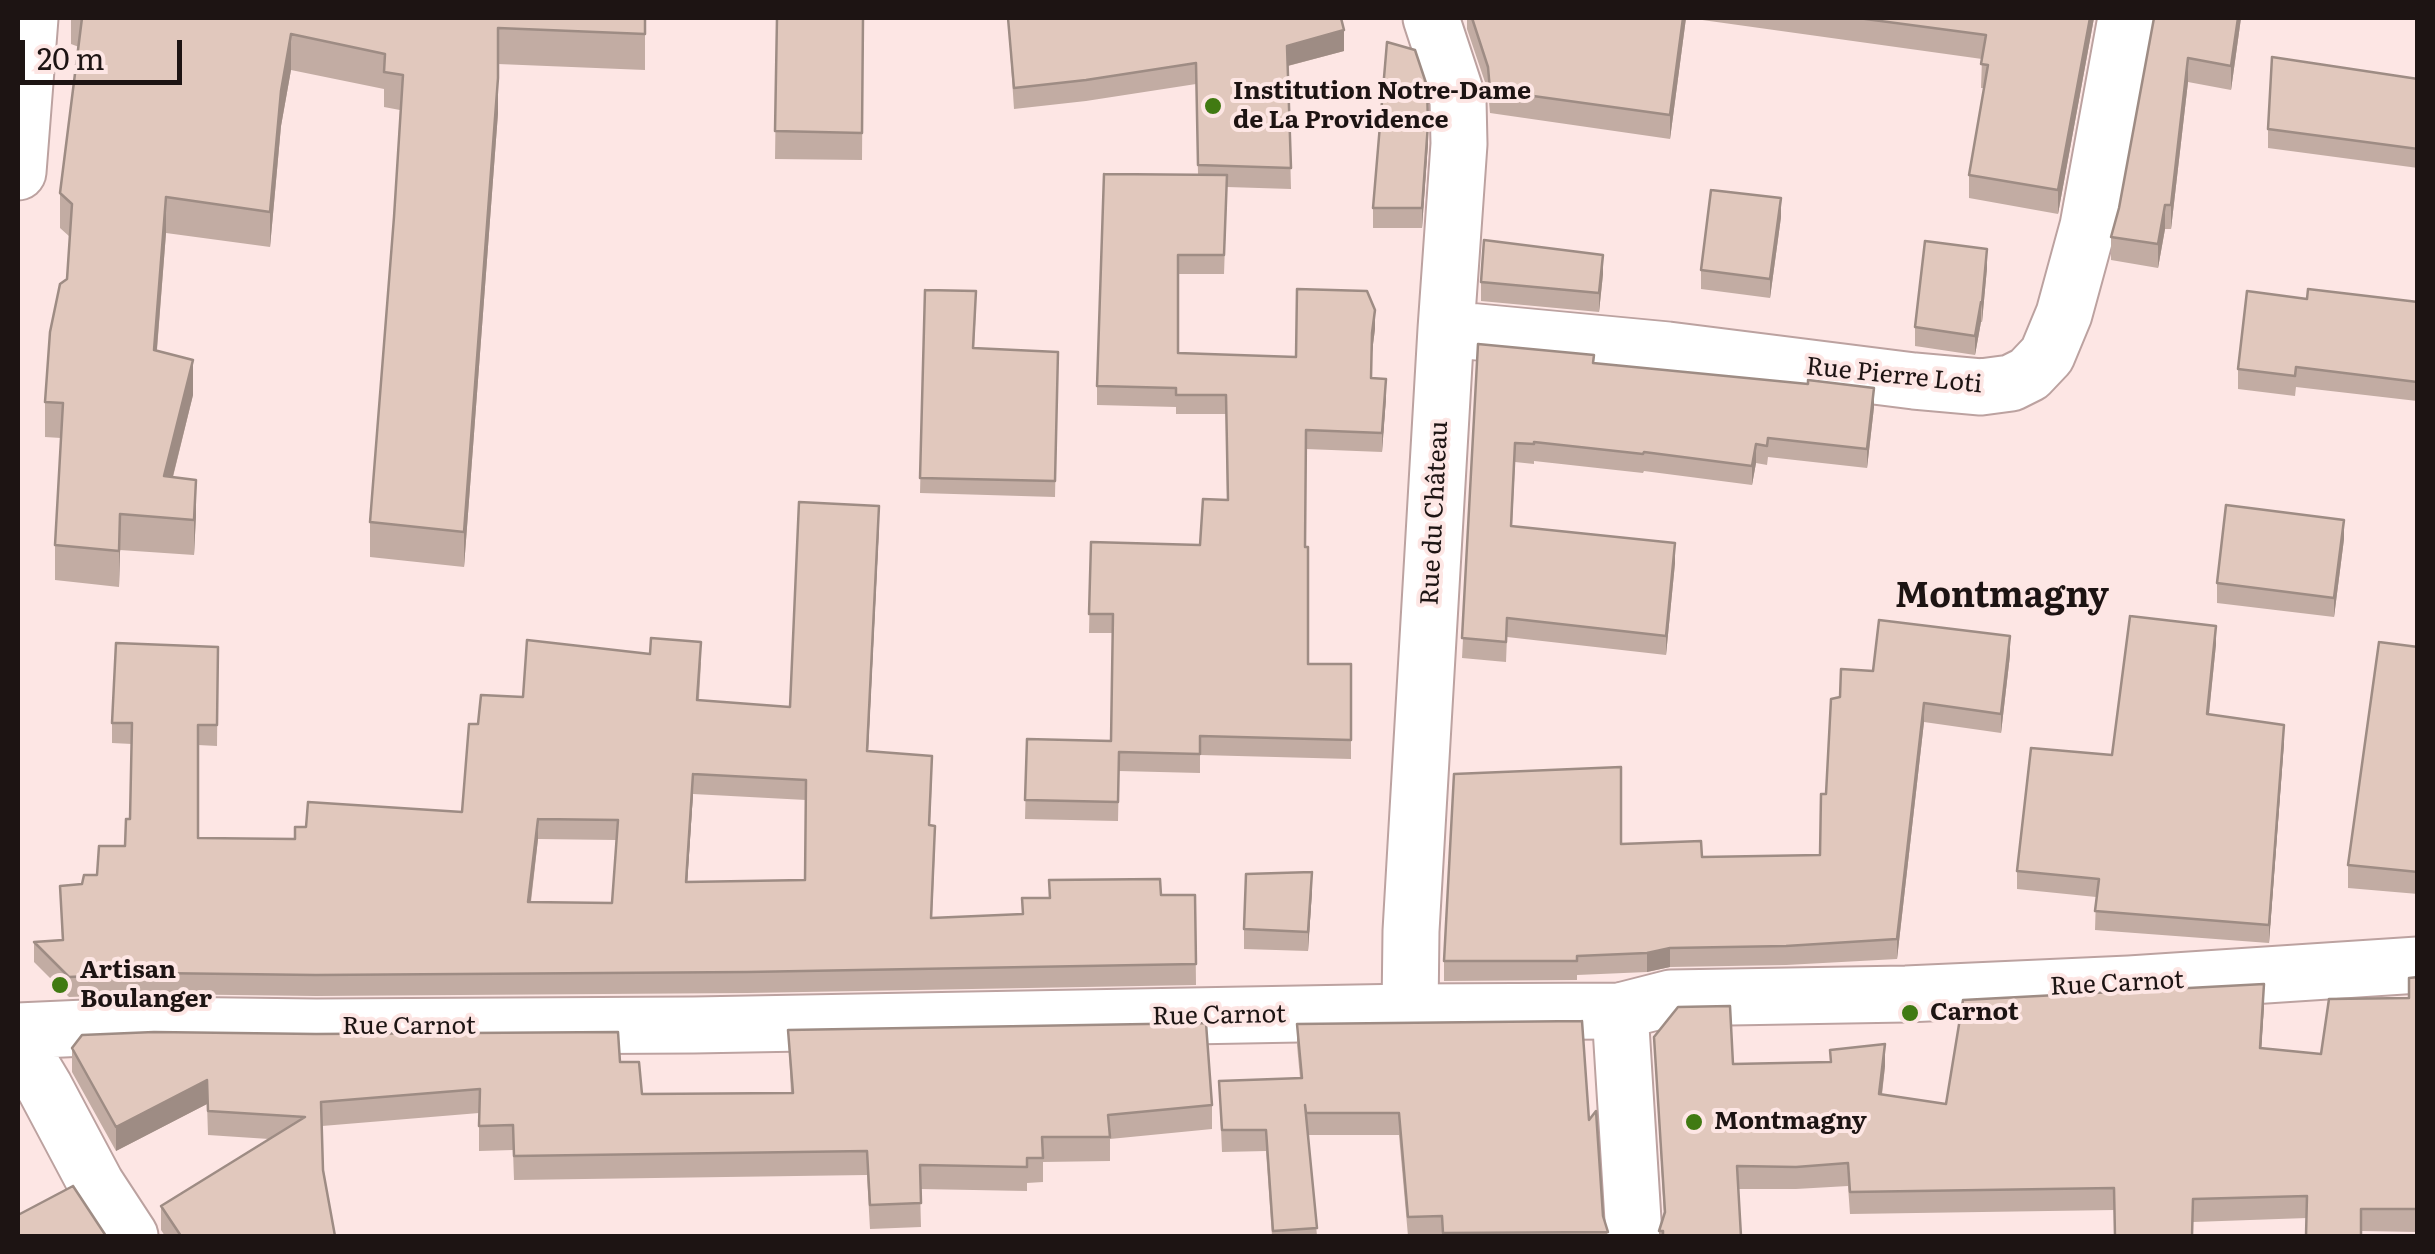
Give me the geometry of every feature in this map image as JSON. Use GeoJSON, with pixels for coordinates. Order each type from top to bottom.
{"type":"FeatureCollection","features":[{"type":"Feature","properties":{"kind":"main road"},"geometry":{"type":"LineString","coordinates":[[18,172],[30,18]]}},
{"type":"Feature","properties":{"kind":"main road","name":"Rue du Château"},"geometry":{"type":"LineString","coordinates":[[1410,1012],[1410,931],[1459,144],[1458,100],[1432,18]]}},
{"type":"Feature","properties":{"kind":"main road","name":"Rue Pierre Loti"},"geometry":{"type":"LineString","coordinates":[[1446,330],[1668,350],[1914,381],[1981,387],[2011,383],[2029,374],[2046,355],[2064,314],[2088,226],[2126,18]]}},
{"type":"Feature","properties":{"kind":"main road","name":"Rue Carnot"},"geometry":{"type":"LineString","coordinates":[[18,1031],[153,1025],[655,1025],[1620,1011],[1671,998],[1906,994],[2418,965]]}},
{"type":"Feature","properties":{"kind":"main road"},"geometry":{"type":"LineString","coordinates":[[1620,1011],[1634,1236]]}},
{"type":"Feature","properties":{"kind":"main road"},"geometry":{"type":"LineString","coordinates":[[18,1043],[96,1184],[130,1236]]}},
{"type":"Feature","properties":{"kind":"building"},"geometry":{"type":"Polygon","coordinates":[[[82,18],[645,18],[645,34],[498,28],[498,78],[464,532],[370,522],[403,75],[384,72],[385,54],[291,34],[281,91],[270,212],[166,197],[154,350],[193,360],[164,476],[196,480],[194,520],[120,514],[119,551],[55,545],[63,403],[45,402],[50,332],[60,284],[67,279],[72,204],[60,193],[82,18]]]}},
{"type":"Feature","properties":{"kind":"building"},"geometry":{"type":"Polygon","coordinates":[[[777,18],[863,18],[862,133],[775,131],[777,18]]]}},
{"type":"Feature","properties":{"kind":"building"},"geometry":{"type":"Polygon","coordinates":[[[1008,18],[1341,18],[1344,30],[1287,46],[1291,168],[1198,165],[1196,63],[1014,88],[1008,18]]]}},
{"type":"Feature","properties":{"kind":"building"},"geometry":{"type":"Polygon","coordinates":[[[1472,18],[1683,18],[1670,115],[1490,90],[1488,67],[1472,18]]]}},
{"type":"Feature","properties":{"kind":"building"},"geometry":{"type":"Polygon","coordinates":[[[1858,18],[2090,18],[2058,190],[1969,175],[1988,65],[1981,64],[1986,35],[1858,18]]]}},
{"type":"Feature","properties":{"kind":"building"},"geometry":{"type":"Polygon","coordinates":[[[2154,18],[2238,18],[2231,66],[2188,58],[2171,205],[2165,205],[2158,244],[2111,237],[2154,18]]]}},
{"type":"Feature","properties":{"kind":"building"},"geometry":{"type":"Polygon","coordinates":[[[1387,42],[1415,50],[1427,86],[1422,208],[1373,208],[1387,42]]]}},
{"type":"Feature","properties":{"kind":"building"},"geometry":{"type":"Polygon","coordinates":[[[2272,57],[2418,79],[2418,149],[2268,129],[2272,57]]]}},
{"type":"Feature","properties":{"kind":"building"},"geometry":{"type":"Polygon","coordinates":[[[1104,174],[1227,175],[1224,255],[1178,255],[1178,353],[1296,357],[1297,289],[1367,291],[1375,310],[1371,378],[1386,379],[1382,433],[1306,430],[1308,664],[1351,664],[1351,740],[1200,736],[1200,754],[1119,752],[1118,802],[1025,800],[1027,739],[1111,741],[1113,614],[1089,614],[1091,542],[1200,545],[1203,499],[1228,500],[1226,395],[1176,395],[1176,388],[1097,386],[1104,174]]]}},
{"type":"Feature","properties":{"kind":"building"},"geometry":{"type":"Polygon","coordinates":[[[1711,190],[1781,198],[1770,279],[1701,270],[1711,190]]]}},
{"type":"Feature","properties":{"kind":"building"},"geometry":{"type":"Polygon","coordinates":[[[1484,240],[1603,255],[1599,293],[1481,282],[1484,240]]]}},
{"type":"Feature","properties":{"kind":"building"},"geometry":{"type":"Polygon","coordinates":[[[1925,241],[1987,249],[1975,336],[1915,327],[1925,241]]]}},
{"type":"Feature","properties":{"kind":"building"},"geometry":{"type":"Polygon","coordinates":[[[2308,289],[2418,302],[2417,382],[2296,367],[2295,376],[2238,369],[2247,291],[2307,299],[2308,289]]]}},
{"type":"Feature","properties":{"kind":"building"},"geometry":{"type":"Polygon","coordinates":[[[925,290],[976,291],[973,348],[1058,352],[1055,481],[920,478],[925,290]]]}},
{"type":"Feature","properties":{"kind":"building"},"geometry":{"type":"Polygon","coordinates":[[[1478,344],[1594,355],[1593,363],[1874,388],[1867,449],[1768,438],[1767,446],[1756,444],[1752,466],[1644,452],[1515,443],[1511,526],[1675,543],[1666,636],[1507,618],[1506,642],[1462,638],[1478,344]]]}},
{"type":"Feature","properties":{"kind":"building"},"geometry":{"type":"Polygon","coordinates":[[[799,502],[879,506],[867,751],[932,756],[929,825],[935,826],[931,918],[1023,914],[1022,898],[1050,898],[1049,880],[1160,879],[1161,895],[1195,895],[1196,964],[747,972],[153,973],[69,977],[34,942],[63,940],[60,886],[82,884],[84,875],[97,875],[99,846],[125,846],[126,819],[130,819],[132,723],[112,723],[116,643],[218,647],[217,725],[198,725],[198,838],[295,839],[295,827],[306,827],[308,802],[462,812],[469,724],[478,724],[481,695],[523,697],[527,640],[650,654],[651,638],[701,642],[697,700],[790,707],[799,502]],[[693,774],[686,882],[805,880],[806,780],[693,774]],[[538,819],[528,902],[612,903],[618,820],[538,819]]]}},
{"type":"Feature","properties":{"kind":"building"},"geometry":{"type":"Polygon","coordinates":[[[2226,505],[2344,520],[2334,598],[2217,583],[2226,505]]]}},
{"type":"Feature","properties":{"kind":"building"},"geometry":{"type":"Polygon","coordinates":[[[2130,616],[2216,626],[2207,714],[2284,725],[2269,925],[2095,911],[2099,879],[2017,871],[2031,748],[2112,755],[2130,616]]]}},
{"type":"Feature","properties":{"kind":"building"},"geometry":{"type":"Polygon","coordinates":[[[1879,620],[2010,636],[2001,714],[1924,703],[1897,939],[1670,948],[1647,953],[1577,956],[1577,961],[1444,961],[1454,774],[1621,767],[1621,844],[1701,841],[1702,857],[1820,855],[1821,794],[1826,794],[1831,699],[1840,697],[1841,669],[1873,671],[1879,620]]]}},
{"type":"Feature","properties":{"kind":"building"},"geometry":{"type":"Polygon","coordinates":[[[2379,642],[2418,647],[2418,872],[2348,865],[2379,642]]]}},
{"type":"Feature","properties":{"kind":"building"},"geometry":{"type":"Polygon","coordinates":[[[1312,872],[1308,932],[1244,929],[1246,874],[1312,872]]]}},
{"type":"Feature","properties":{"kind":"building"},"geometry":{"type":"Polygon","coordinates":[[[2418,977],[2418,1209],[2361,1209],[2361,1236],[2306,1236],[2307,1196],[2193,1199],[2192,1236],[2115,1236],[2114,1188],[1850,1192],[1848,1163],[1737,1166],[1741,1236],[1663,1236],[1663,1231],[1659,1231],[1665,1212],[1654,1037],[1678,1007],[1730,1006],[1733,1064],[1831,1062],[1830,1050],[1885,1044],[1879,1094],[1946,1104],[1963,1000],[2264,984],[2260,1048],[2321,1054],[2329,999],[2409,998],[2409,978],[2418,977]]]}},
{"type":"Feature","properties":{"kind":"building"},"geometry":{"type":"Polygon","coordinates":[[[1582,1021],[1589,1120],[1596,1111],[1603,1216],[1608,1232],[1443,1233],[1442,1216],[1408,1217],[1399,1113],[1306,1113],[1305,1105],[1317,1228],[1273,1231],[1266,1130],[1222,1130],[1219,1081],[1302,1078],[1297,1024],[1582,1021]]]}},
{"type":"Feature","properties":{"kind":"building"},"geometry":{"type":"Polygon","coordinates":[[[1206,1023],[1212,1105],[1108,1115],[1110,1137],[1042,1137],[1043,1158],[1027,1158],[1027,1167],[920,1165],[921,1203],[870,1205],[867,1151],[514,1156],[513,1125],[479,1126],[480,1089],[321,1102],[323,1170],[335,1236],[181,1236],[161,1206],[305,1117],[208,1111],[207,1080],[116,1127],[72,1048],[82,1035],[154,1032],[618,1032],[620,1062],[639,1062],[642,1094],[793,1093],[788,1030],[1206,1023]]]}},
{"type":"Feature","properties":{"kind":"building"},"geometry":{"type":"Polygon","coordinates":[[[73,1186],[106,1236],[18,1236],[18,1215],[73,1186]]]}},
{"type":"Feature","properties":{"kind":"place","name":"Institution Notre-Dame de La Providence"},"geometry":{"type":"Point","coordinates":[1213,106]}},
{"type":"Feature","properties":{"kind":"place","name":"Artisan Boulanger"},"geometry":{"type":"Point","coordinates":[60,985]}},
{"type":"Feature","properties":{"kind":"place","name":"Carnot"},"geometry":{"type":"Point","coordinates":[1910,1013]}},
{"type":"Feature","properties":{"kind":"place","name":"Montmagny"},"geometry":{"type":"Point","coordinates":[1694,1122]}},
{"type":"Feature","properties":{"kind":"district","name":"Montmagny"},"geometry":{"type":"Point","coordinates":[2002,597]}}]}
